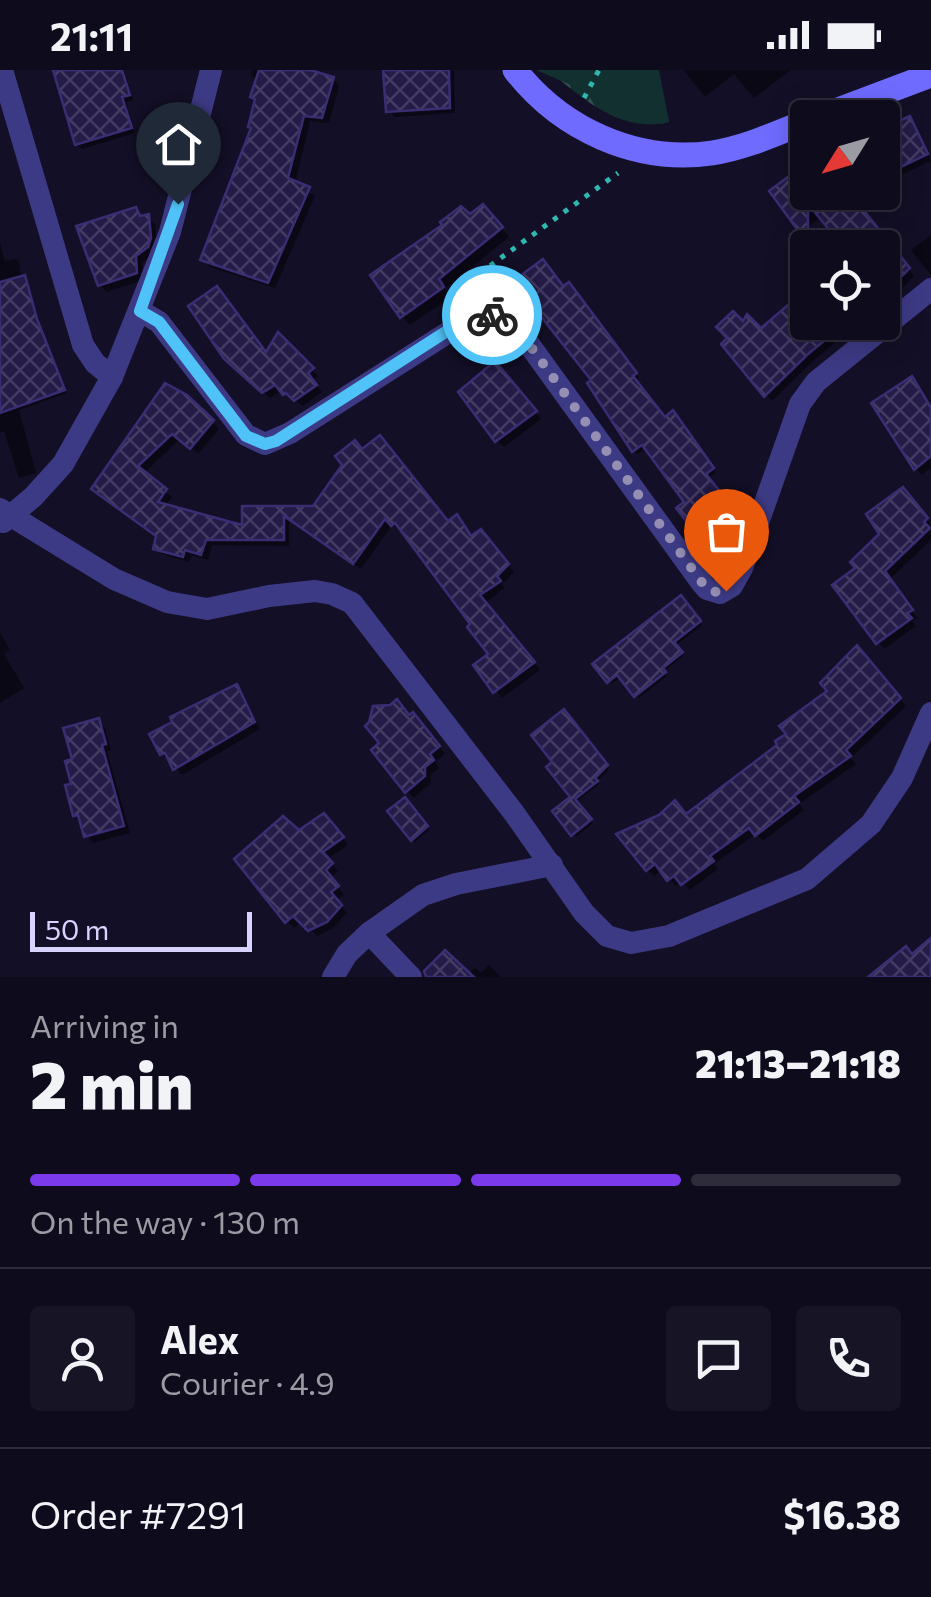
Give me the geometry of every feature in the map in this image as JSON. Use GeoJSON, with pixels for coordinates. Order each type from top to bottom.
{"type":"FeatureCollection","features":[{"type":"Feature","properties":{"kind":"street"},"geometry":{"type":"LineString","coordinates":[[2,70],[83,345],[95,364],[112,377]]}},
{"type":"Feature","properties":{"kind":"street"},"geometry":{"type":"LineString","coordinates":[[211,70],[186,176],[140,311],[112,377],[62,464],[4,516],[132,588],[167,602],[207,609],[268,596],[316,592],[352,603],[596,927],[606,936],[631,944],[669,936],[807,879],[871,824],[902,778],[931,713]]}},
{"type":"Feature","properties":{"kind":"street"},"geometry":{"type":"LineString","coordinates":[[514,70],[569,122],[590,134],[637,150],[709,153],[790,128]]}},
{"type":"Feature","properties":{"kind":"street"},"geometry":{"type":"LineString","coordinates":[[861,100],[931,75]]}},
{"type":"Feature","properties":{"kind":"street"},"geometry":{"type":"LineString","coordinates":[[140,311],[159,322],[246,436],[265,444],[290,432],[458,324],[484,314],[515,326],[701,582],[720,593],[732,586],[742,568],[806,394],[931,289]]}},
{"type":"Feature","properties":{"kind":"street"},"geometry":{"type":"LineString","coordinates":[[333,977],[347,954],[369,933],[423,896],[456,884],[552,865]]}},
{"type":"Feature","properties":{"kind":"street"},"geometry":{"type":"LineString","coordinates":[[369,933],[412,977]]}},
{"type":"Feature","properties":{"kind":"path"},"geometry":{"type":"LineString","coordinates":[[484,314],[487,268],[630,165],[637,150]]}},
{"type":"Feature","properties":{"kind":"green space"},"geometry":{"type":"Polygon","coordinates":[[[536,70],[658,70],[669,122],[662,124],[536,70]]]}},
{"type":"Feature","properties":{"kind":"green space"},"geometry":{"type":"Polygon","coordinates":[[[548,70],[659,70],[669,122],[635,123],[619,118],[589,102],[548,70]]]}},
{"type":"Feature","properties":{"kind":"building"},"geometry":{"type":"Polygon","coordinates":[[[53,70],[122,70],[130,95],[122,97],[132,128],[75,145],[53,70]]]}},
{"type":"Feature","properties":{"kind":"building"},"geometry":{"type":"Polygon","coordinates":[[[259,70],[310,70],[334,77],[322,118],[304,116],[288,178],[310,187],[268,283],[200,260],[251,128],[248,127],[255,99],[250,97],[259,70]]]}},
{"type":"Feature","properties":{"kind":"building"},"geometry":{"type":"Polygon","coordinates":[[[383,70],[449,70],[450,108],[386,112],[383,70]]]}},
{"type":"Feature","properties":{"kind":"building"},"geometry":{"type":"Polygon","coordinates":[[[910,116],[928,154],[900,167],[900,120],[910,116]]]}},
{"type":"Feature","properties":{"kind":"building"},"geometry":{"type":"Polygon","coordinates":[[[790,175],[790,210],[808,210],[808,230],[798,230],[769,191],[790,175]]]}},
{"type":"Feature","properties":{"kind":"building"},"geometry":{"type":"Polygon","coordinates":[[[483,204],[503,227],[439,279],[444,287],[400,318],[370,275],[442,225],[440,222],[461,206],[470,214],[483,204]]]}},
{"type":"Feature","properties":{"kind":"building"},"geometry":{"type":"Polygon","coordinates":[[[136,207],[140,216],[149,214],[151,238],[148,247],[136,256],[137,273],[98,286],[76,226],[136,207]]]}},
{"type":"Feature","properties":{"kind":"building"},"geometry":{"type":"Polygon","coordinates":[[[813,210],[863,210],[880,230],[829,230],[813,210]]]}},
{"type":"Feature","properties":{"kind":"building"},"geometry":{"type":"Polygon","coordinates":[[[900,256],[910,268],[900,278],[900,256]]]}},
{"type":"Feature","properties":{"kind":"building"},"geometry":{"type":"Polygon","coordinates":[[[543,259],[563,286],[569,282],[665,417],[673,410],[714,468],[706,474],[742,519],[707,548],[676,508],[684,502],[642,445],[632,452],[587,383],[591,380],[513,281],[543,259]]]}},
{"type":"Feature","properties":{"kind":"building"},"geometry":{"type":"Polygon","coordinates":[[[25,275],[37,319],[65,390],[0,413],[0,282],[25,275]]]}},
{"type":"Feature","properties":{"kind":"building"},"geometry":{"type":"Polygon","coordinates":[[[217,286],[266,352],[278,332],[314,368],[308,373],[317,385],[294,401],[275,385],[262,393],[224,359],[188,306],[217,286]]]}},
{"type":"Feature","properties":{"kind":"building"},"geometry":{"type":"Polygon","coordinates":[[[790,303],[790,340],[825,340],[764,397],[721,344],[727,338],[716,327],[733,311],[743,321],[747,314],[761,328],[790,303]]]}},
{"type":"Feature","properties":{"kind":"building"},"geometry":{"type":"Polygon","coordinates":[[[495,361],[537,411],[495,442],[458,392],[495,361]]]}},
{"type":"Feature","properties":{"kind":"building"},"geometry":{"type":"Polygon","coordinates":[[[912,376],[931,408],[931,456],[914,470],[871,403],[912,376]]]}},
{"type":"Feature","properties":{"kind":"building"},"geometry":{"type":"Polygon","coordinates":[[[165,383],[187,395],[214,420],[190,449],[172,434],[138,466],[167,489],[158,502],[242,525],[242,506],[313,506],[342,465],[335,456],[355,440],[362,449],[380,435],[448,521],[457,514],[471,536],[481,529],[509,564],[497,576],[501,581],[480,595],[535,662],[493,693],[473,665],[488,654],[467,627],[470,624],[395,523],[391,526],[385,519],[353,564],[284,516],[284,540],[206,540],[201,555],[185,550],[183,557],[153,549],[156,536],[91,489],[165,383]]]}},
{"type":"Feature","properties":{"kind":"building"},"geometry":{"type":"Polygon","coordinates":[[[903,487],[928,518],[924,522],[930,528],[885,571],[913,610],[907,613],[912,618],[876,644],[832,585],[855,568],[850,562],[879,534],[866,514],[903,487]]]}},
{"type":"Feature","properties":{"kind":"building"},"geometry":{"type":"Polygon","coordinates":[[[681,595],[701,621],[674,642],[683,652],[663,668],[666,672],[634,697],[617,675],[607,683],[592,664],[681,595]]]}},
{"type":"Feature","properties":{"kind":"building"},"geometry":{"type":"Polygon","coordinates":[[[857,645],[901,698],[846,750],[851,756],[794,796],[799,802],[755,836],[749,828],[710,856],[714,861],[681,885],[674,876],[667,881],[655,864],[646,871],[616,834],[659,815],[675,800],[686,814],[777,745],[775,741],[786,734],[779,726],[827,691],[820,683],[857,645]]]}},
{"type":"Feature","properties":{"kind":"building"},"geometry":{"type":"Polygon","coordinates":[[[237,684],[255,722],[173,770],[149,734],[172,722],[170,717],[237,684]]]}},
{"type":"Feature","properties":{"kind":"building"},"geometry":{"type":"Polygon","coordinates":[[[397,699],[409,715],[413,712],[440,746],[430,754],[434,760],[425,767],[425,776],[405,793],[371,750],[379,743],[365,726],[373,706],[390,705],[397,699]]]}},
{"type":"Feature","properties":{"kind":"building"},"geometry":{"type":"Polygon","coordinates":[[[564,709],[608,765],[595,778],[598,781],[575,799],[592,819],[571,836],[552,811],[570,797],[546,767],[552,762],[531,735],[564,709]]]}},
{"type":"Feature","properties":{"kind":"building"},"geometry":{"type":"Polygon","coordinates":[[[99,718],[106,744],[102,745],[124,826],[84,837],[78,815],[73,816],[65,785],[71,784],[65,761],[72,759],[63,728],[99,718]]]}},
{"type":"Feature","properties":{"kind":"building"},"geometry":{"type":"Polygon","coordinates":[[[405,797],[428,826],[411,841],[387,811],[405,797]]]}},
{"type":"Feature","properties":{"kind":"building"},"geometry":{"type":"Polygon","coordinates":[[[324,813],[344,837],[323,852],[333,863],[326,870],[339,886],[331,892],[342,905],[327,922],[308,931],[293,916],[285,923],[234,859],[283,816],[299,830],[324,813]]]}},
{"type":"Feature","properties":{"kind":"building"},"geometry":{"type":"Polygon","coordinates":[[[931,938],[931,977],[868,977],[906,946],[912,954],[931,938]]]}},
{"type":"Feature","properties":{"kind":"building"},"geometry":{"type":"Polygon","coordinates":[[[445,950],[474,977],[426,977],[424,971],[445,950]]]}},
{"type":"Feature","properties":{"kind":"way so far"},"geometry":{"type":"LineString","coordinates":[[492,315],[515,326],[523,336],[706,588],[726,591]]}},
{"type":"Feature","properties":{"kind":"route"},"geometry":{"type":"LineString","coordinates":[[178,204],[140,311],[159,322],[246,436],[256,442],[276,441],[458,324],[474,316],[492,315]]}}]}
